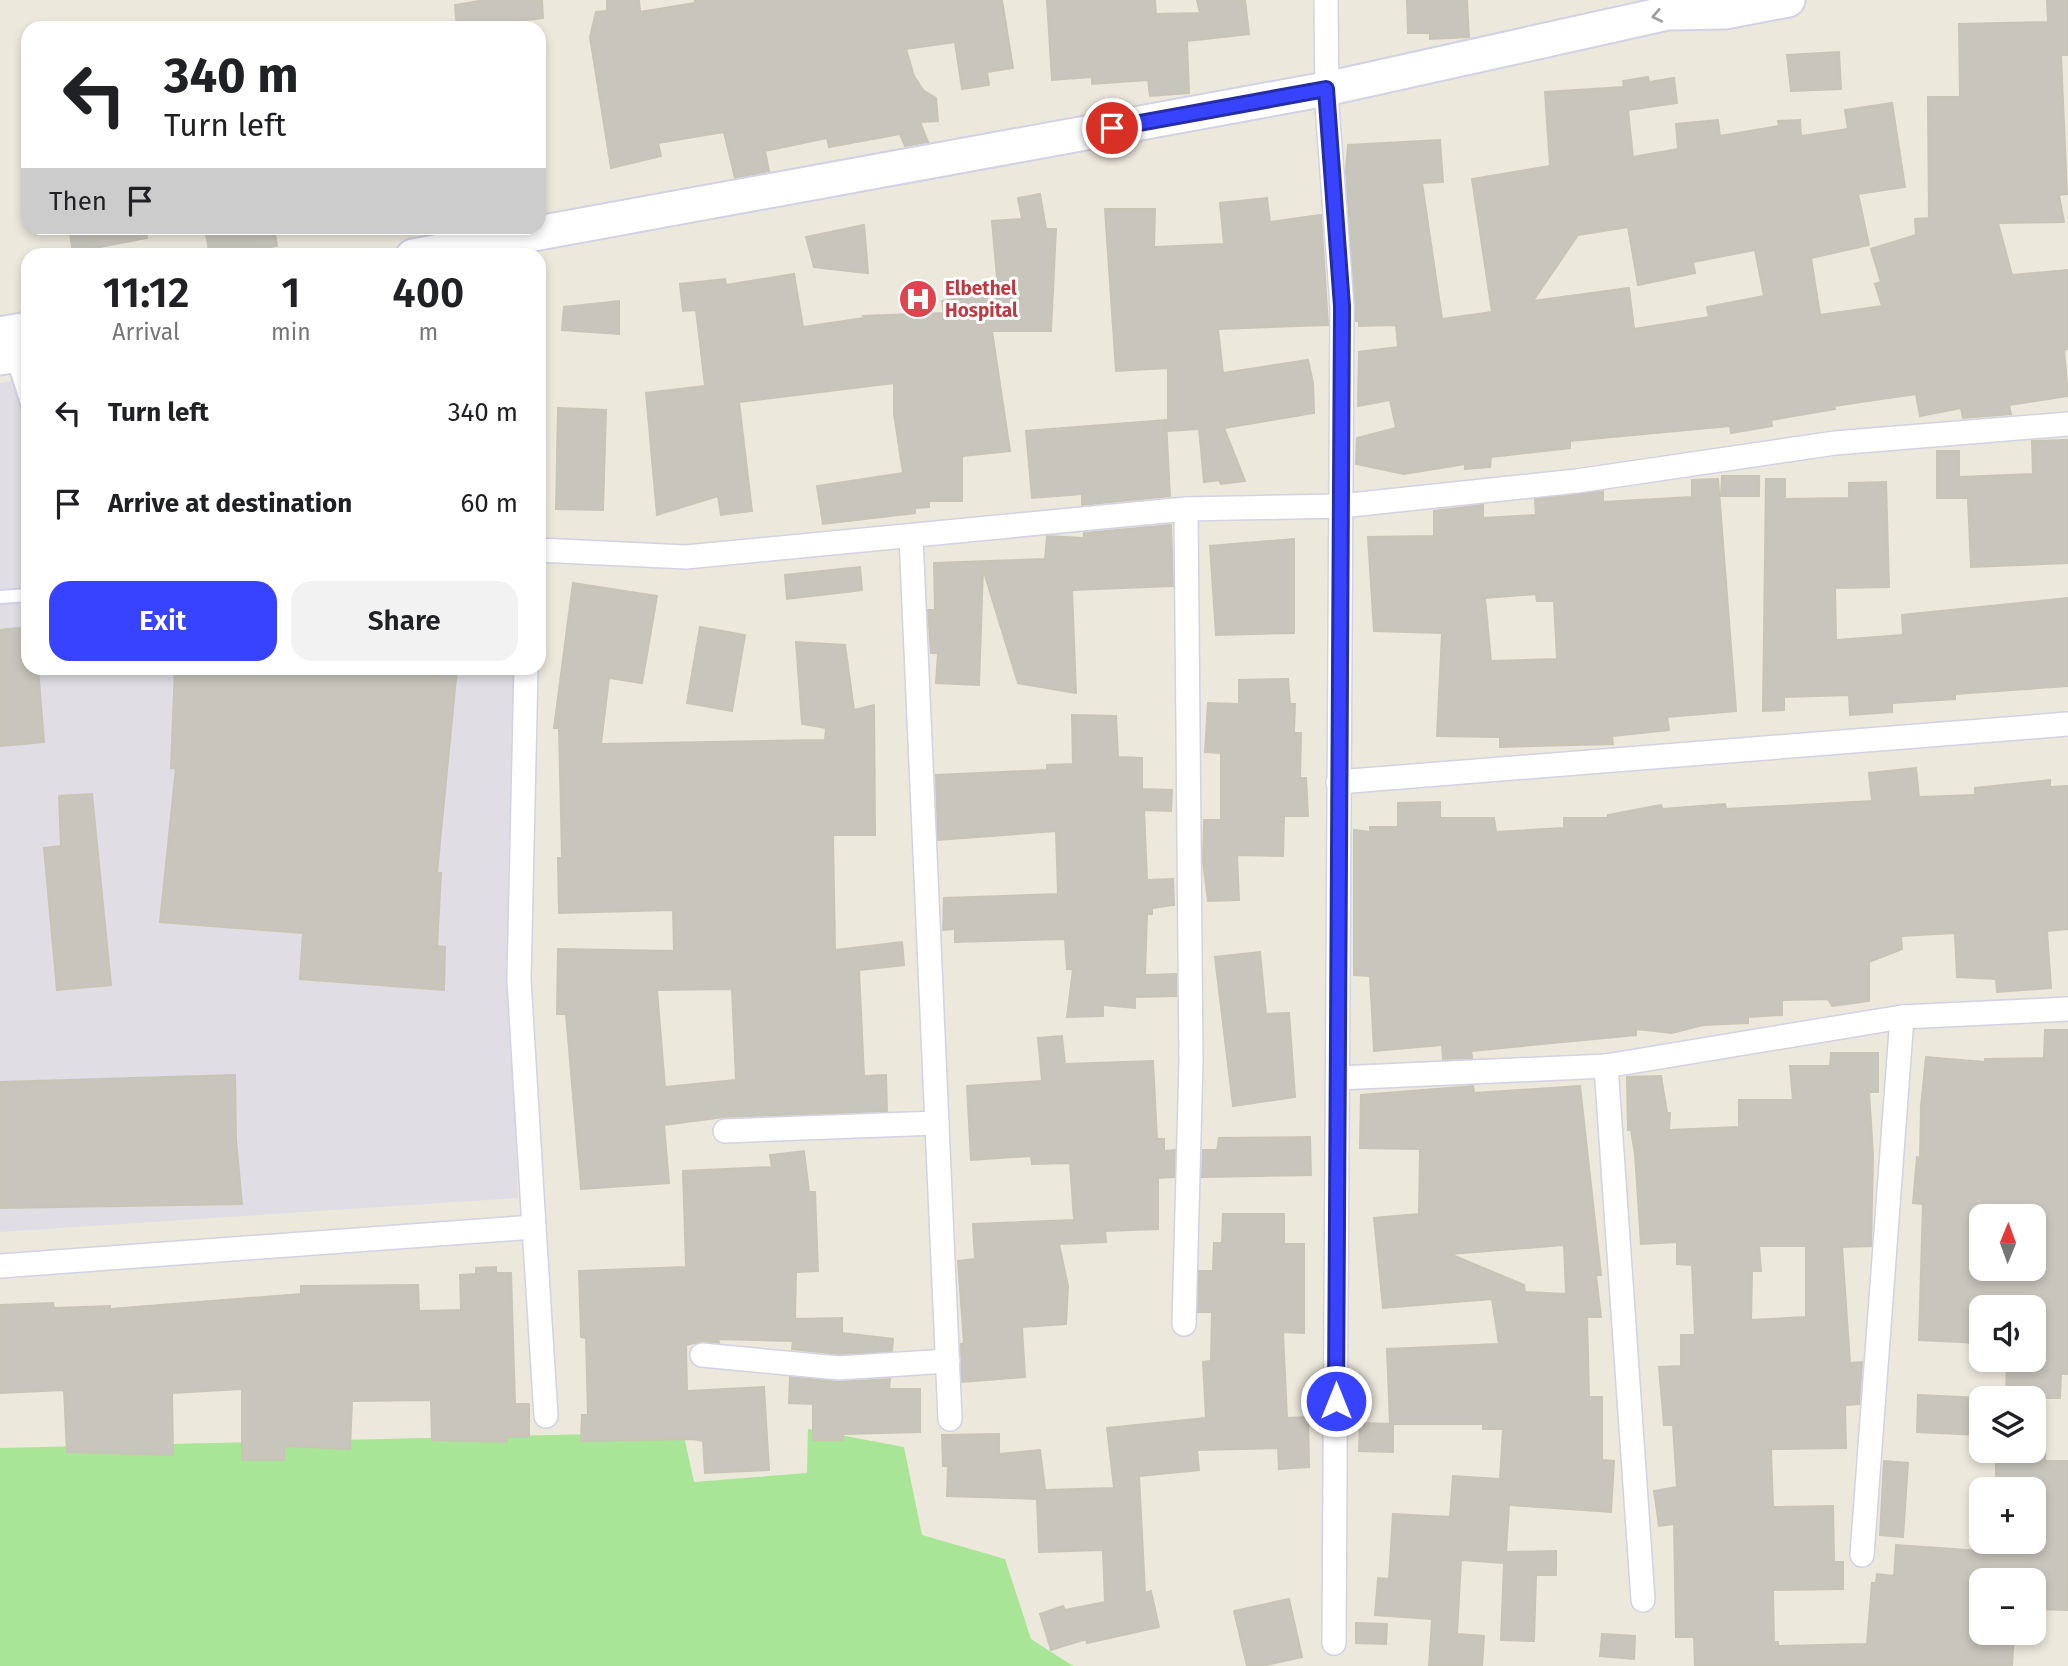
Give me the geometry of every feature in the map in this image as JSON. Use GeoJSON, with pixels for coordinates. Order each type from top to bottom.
{"type":"FeatureCollection","features":[{"type":"Feature","properties":{"kind":"main road"},"geometry":{"type":"LineString","coordinates":[[529,248],[1326,97],[1668,13],[1725,12],[1788,0]]}},
{"type":"Feature","properties":{"kind":"street"},"geometry":{"type":"LineString","coordinates":[[1326,0],[1326,97],[1342,306],[1334,1643]]}},
{"type":"Feature","properties":{"kind":"street"},"geometry":{"type":"LineString","coordinates":[[546,550],[686,557],[1186,509],[1341,506],[1577,481],[1835,443],[2068,424]]}},
{"type":"Feature","properties":{"kind":"street"},"geometry":{"type":"LineString","coordinates":[[1184,1324],[1191,1061],[1186,509]]}},
{"type":"Feature","properties":{"kind":"street"},"geometry":{"type":"LineString","coordinates":[[911,537],[950,1419]]}},
{"type":"Feature","properties":{"kind":"street"},"geometry":{"type":"LineString","coordinates":[[526,675],[519,980],[546,1416]]}},
{"type":"Feature","properties":{"kind":"street"},"geometry":{"type":"LineString","coordinates":[[1338,782],[2068,724]]}},
{"type":"Feature","properties":{"kind":"street"},"geometry":{"type":"LineString","coordinates":[[1338,1078],[1606,1066],[1902,1017],[2068,1009]]}},
{"type":"Feature","properties":{"kind":"street"},"geometry":{"type":"LineString","coordinates":[[1862,1556],[1902,1017]]}},
{"type":"Feature","properties":{"kind":"street"},"geometry":{"type":"LineString","coordinates":[[1606,1066],[1643,1600]]}},
{"type":"Feature","properties":{"kind":"street"},"geometry":{"type":"LineString","coordinates":[[725,1131],[937,1123]]}},
{"type":"Feature","properties":{"kind":"street"},"geometry":{"type":"LineString","coordinates":[[0,1266],[534,1227]]}},
{"type":"Feature","properties":{"kind":"street"},"geometry":{"type":"LineString","coordinates":[[702,1355],[839,1368],[948,1361]]}},
{"type":"Feature","properties":{"kind":"lane"},"geometry":{"type":"LineString","coordinates":[[14,346],[21,376]]}},
{"type":"Feature","properties":{"kind":"lane"},"geometry":{"type":"LineString","coordinates":[[0,597],[21,596]]}},
{"type":"Feature","properties":{"kind":"shaded area"},"geometry":{"type":"Polygon","coordinates":[[[21,379],[21,675],[523,675],[511,971],[518,1198],[0,1232],[0,383],[21,379]]]}},
{"type":"Feature","properties":{"kind":"green space"},"geometry":{"type":"Polygon","coordinates":[[[808,1429],[904,1447],[922,1535],[1005,1559],[1031,1639],[1073,1666],[0,1666],[0,1448],[683,1432],[694,1482],[807,1473],[808,1429]]]}},
{"type":"Feature","properties":{"kind":"building"},"geometry":{"type":"Polygon","coordinates":[[[486,0],[542,0],[543,18],[517,21],[456,21],[455,5],[486,0]]]}},
{"type":"Feature","properties":{"kind":"building"},"geometry":{"type":"Polygon","coordinates":[[[607,0],[639,0],[640,12],[695,3],[695,0],[1002,0],[1013,68],[987,72],[989,85],[962,89],[955,42],[906,49],[914,76],[923,90],[936,98],[938,121],[920,122],[928,142],[905,146],[900,134],[829,147],[827,138],[765,151],[769,171],[735,178],[724,132],[658,143],[661,156],[611,168],[590,37],[596,12],[607,11],[607,0]]]}},
{"type":"Feature","properties":{"kind":"building"},"geometry":{"type":"Polygon","coordinates":[[[1047,0],[1155,0],[1156,14],[1200,13],[1197,0],[1245,0],[1249,34],[1187,41],[1189,93],[1150,96],[1148,80],[1092,84],[1092,77],[1052,80],[1047,0]]]}},
{"type":"Feature","properties":{"kind":"building"},"geometry":{"type":"Polygon","coordinates":[[[1407,0],[1467,0],[1469,37],[1430,39],[1430,33],[1408,33],[1407,0]]]}},
{"type":"Feature","properties":{"kind":"building"},"geometry":{"type":"Polygon","coordinates":[[[2047,0],[2068,0],[2068,55],[2061,55],[2067,194],[2059,195],[2064,222],[1998,223],[2012,275],[2068,270],[2068,349],[2064,350],[2068,396],[2009,405],[2011,414],[1963,418],[1961,408],[1920,416],[1916,394],[1834,406],[1835,409],[1771,420],[1772,426],[1731,433],[1730,426],[1570,441],[1570,448],[1491,457],[1490,467],[1465,469],[1465,464],[1404,474],[1356,464],[1357,438],[1396,428],[1390,400],[1358,406],[1359,352],[1398,347],[1396,325],[1359,326],[1359,321],[1356,321],[1346,171],[1348,145],[1440,140],[1443,182],[1422,183],[1442,319],[1492,312],[1472,179],[1550,166],[1545,92],[1624,87],[1623,81],[1648,77],[1649,82],[1674,78],[1677,103],[1628,110],[1633,157],[1678,149],[1676,124],[1718,120],[1720,136],[1779,126],[1778,121],[1800,120],[1801,136],[1848,129],[1845,110],[1892,103],[1905,187],[1858,194],[1869,245],[1811,258],[1820,315],[1882,306],[1875,284],[1881,282],[1871,249],[1916,235],[1915,219],[1929,218],[1928,97],[1960,97],[1959,24],[2048,22],[2047,0]],[[1628,227],[1578,235],[1533,301],[1629,288],[1634,329],[1709,317],[1707,307],[1764,296],[1755,250],[1693,262],[1695,273],[1638,285],[1628,227]]]}},
{"type":"Feature","properties":{"kind":"building"},"geometry":{"type":"Polygon","coordinates":[[[1839,52],[1841,89],[1791,91],[1787,55],[1839,52]]]}},
{"type":"Feature","properties":{"kind":"building"},"geometry":{"type":"Polygon","coordinates":[[[1040,194],[1046,229],[1056,229],[1051,331],[992,331],[1010,451],[962,456],[962,501],[929,501],[929,507],[915,508],[915,513],[823,524],[817,486],[903,473],[894,414],[894,383],[739,402],[752,511],[721,515],[718,496],[657,515],[646,393],[705,386],[696,310],[683,311],[680,284],[725,279],[726,285],[794,274],[803,327],[864,318],[863,316],[944,313],[942,301],[1004,291],[998,289],[992,221],[1022,219],[1018,198],[1040,194]]]}},
{"type":"Feature","properties":{"kind":"building"},"geometry":{"type":"Polygon","coordinates":[[[1267,198],[1270,222],[1321,215],[1328,325],[1218,329],[1223,373],[1308,360],[1313,383],[1314,413],[1224,428],[1245,481],[1221,484],[1219,480],[1204,482],[1199,429],[1168,431],[1168,368],[1116,371],[1105,209],[1155,209],[1154,247],[1224,244],[1220,203],[1267,198]]]}},
{"type":"Feature","properties":{"kind":"building"},"geometry":{"type":"Polygon","coordinates":[[[864,225],[868,273],[814,267],[806,237],[864,225]]]}},
{"type":"Feature","properties":{"kind":"building"},"geometry":{"type":"Polygon","coordinates":[[[70,235],[147,235],[147,238],[94,248],[72,248],[70,235]]]}},
{"type":"Feature","properties":{"kind":"building"},"geometry":{"type":"Polygon","coordinates":[[[206,235],[275,235],[277,246],[264,248],[209,248],[206,235]]]}},
{"type":"Feature","properties":{"kind":"building"},"geometry":{"type":"Polygon","coordinates":[[[619,301],[619,334],[562,330],[564,307],[619,301]]]}},
{"type":"Feature","properties":{"kind":"building"},"geometry":{"type":"Polygon","coordinates":[[[558,408],[606,410],[603,510],[556,509],[558,408]]]}},
{"type":"Feature","properties":{"kind":"building"},"geometry":{"type":"Polygon","coordinates":[[[1166,420],[1170,496],[1082,505],[1082,494],[1032,498],[1026,431],[1166,420]]]}},
{"type":"Feature","properties":{"kind":"building"},"geometry":{"type":"Polygon","coordinates":[[[2068,440],[2068,563],[1971,567],[1968,498],[1937,498],[1937,451],[1959,451],[1959,477],[2033,474],[2032,441],[2068,440]]]}},
{"type":"Feature","properties":{"kind":"building"},"geometry":{"type":"Polygon","coordinates":[[[1722,476],[1759,476],[1759,496],[1721,496],[1722,476]]]}},
{"type":"Feature","properties":{"kind":"building"},"geometry":{"type":"Polygon","coordinates":[[[1718,479],[1736,711],[1667,717],[1669,730],[1612,736],[1613,744],[1500,747],[1500,737],[1437,736],[1442,633],[1374,631],[1368,537],[1434,536],[1434,511],[1483,505],[1483,518],[1536,515],[1535,499],[1603,491],[1603,502],[1692,497],[1692,480],[1718,479]],[[1536,594],[1485,598],[1491,661],[1557,659],[1554,601],[1537,601],[1536,594]]]}},
{"type":"Feature","properties":{"kind":"building"},"geometry":{"type":"Polygon","coordinates":[[[1766,479],[1785,479],[1785,499],[1849,498],[1849,483],[1886,482],[1889,587],[1835,588],[1836,640],[1903,635],[1902,615],[2068,598],[2068,686],[1955,694],[1955,699],[1892,703],[1892,712],[1850,715],[1849,695],[1784,697],[1784,710],[1763,711],[1766,479]]]}},
{"type":"Feature","properties":{"kind":"building"},"geometry":{"type":"Polygon","coordinates":[[[1171,525],[1173,586],[1072,590],[1076,693],[1018,683],[983,569],[979,685],[936,683],[938,653],[931,653],[928,610],[935,610],[934,563],[1045,559],[1047,536],[1084,538],[1084,533],[1171,525]]]}},
{"type":"Feature","properties":{"kind":"building"},"geometry":{"type":"Polygon","coordinates":[[[1294,539],[1294,633],[1216,635],[1210,546],[1294,539]]]}},
{"type":"Feature","properties":{"kind":"building"},"geometry":{"type":"Polygon","coordinates":[[[860,567],[862,590],[787,599],[785,575],[860,567]]]}},
{"type":"Feature","properties":{"kind":"building"},"geometry":{"type":"Polygon","coordinates":[[[573,583],[657,596],[642,683],[609,678],[601,744],[825,740],[826,728],[802,724],[796,642],[845,645],[854,710],[874,705],[875,835],[833,835],[835,950],[902,942],[904,965],[859,970],[864,1076],[886,1075],[887,1111],[724,1117],[664,1125],[669,1183],[581,1189],[566,1014],[557,1014],[558,949],[674,951],[673,910],[559,913],[558,858],[562,858],[559,728],[554,728],[573,583]],[[732,989],[657,990],[665,1087],[736,1080],[732,989]]]}},
{"type":"Feature","properties":{"kind":"building"},"geometry":{"type":"Polygon","coordinates":[[[700,627],[745,635],[732,711],[687,703],[700,627]]]}},
{"type":"Feature","properties":{"kind":"building"},"geometry":{"type":"Polygon","coordinates":[[[21,628],[21,675],[39,675],[44,742],[0,746],[0,630],[21,628]]]}},
{"type":"Feature","properties":{"kind":"building"},"geometry":{"type":"Polygon","coordinates":[[[175,675],[456,675],[437,873],[441,873],[437,946],[445,947],[444,990],[300,979],[303,933],[160,922],[176,768],[171,768],[175,675]]]}},
{"type":"Feature","properties":{"kind":"building"},"geometry":{"type":"Polygon","coordinates":[[[1288,679],[1290,704],[1295,704],[1294,733],[1301,733],[1300,778],[1306,778],[1308,816],[1284,816],[1283,856],[1237,855],[1239,900],[1208,901],[1203,862],[1204,820],[1221,820],[1221,753],[1205,752],[1208,703],[1239,704],[1239,680],[1288,679]]]}},
{"type":"Feature","properties":{"kind":"building"},"geometry":{"type":"Polygon","coordinates":[[[1072,715],[1116,716],[1118,757],[1142,758],[1142,789],[1172,790],[1171,811],[1144,810],[1147,880],[1173,879],[1174,905],[1152,908],[1152,914],[1147,914],[1145,975],[1176,974],[1176,996],[1135,997],[1135,1008],[1103,1005],[1103,1016],[1067,1017],[1073,969],[1067,969],[1065,939],[955,942],[955,929],[943,930],[944,898],[1058,894],[1056,831],[938,840],[936,775],[1047,770],[1047,765],[1073,764],[1072,715]]]}},
{"type":"Feature","properties":{"kind":"building"},"geometry":{"type":"Polygon","coordinates":[[[1916,768],[1919,797],[1975,795],[1975,788],[2050,780],[2050,787],[2068,786],[2068,929],[2047,931],[2051,988],[1997,992],[1996,979],[1957,977],[1955,933],[1901,936],[1902,949],[1869,962],[1869,1001],[1832,1006],[1828,999],[1782,1000],[1782,1015],[1748,1017],[1748,1023],[1703,1025],[1672,1033],[1636,1029],[1636,1035],[1471,1051],[1472,1058],[1443,1059],[1442,1045],[1374,1051],[1370,976],[1354,975],[1354,830],[1370,832],[1370,827],[1398,827],[1398,803],[1440,802],[1440,818],[1494,818],[1496,832],[1564,828],[1564,818],[1608,818],[1608,815],[1661,805],[1662,809],[1725,804],[1726,809],[1872,801],[1869,773],[1916,768]]]}},
{"type":"Feature","properties":{"kind":"building"},"geometry":{"type":"Polygon","coordinates":[[[92,794],[111,985],[57,990],[44,848],[61,846],[59,796],[92,794]]]}},
{"type":"Feature","properties":{"kind":"building"},"geometry":{"type":"Polygon","coordinates":[[[1260,952],[1266,1014],[1289,1013],[1295,1097],[1233,1106],[1215,957],[1260,952]]]}},
{"type":"Feature","properties":{"kind":"building"},"geometry":{"type":"Polygon","coordinates":[[[2045,1030],[2068,1030],[2068,1374],[2061,1374],[2060,1398],[2046,1398],[2046,1386],[2006,1386],[2007,1372],[2046,1372],[2046,1295],[1969,1295],[1969,1342],[1919,1340],[1923,1204],[1913,1203],[1917,1157],[1920,1158],[1926,1057],[1985,1062],[1985,1059],[2044,1058],[2045,1030]]]}},
{"type":"Feature","properties":{"kind":"building"},"geometry":{"type":"Polygon","coordinates":[[[1062,1036],[1065,1064],[1153,1061],[1157,1139],[1164,1139],[1164,1151],[1175,1150],[1174,1177],[1158,1178],[1158,1229],[1105,1231],[1106,1242],[1059,1244],[1068,1286],[1066,1324],[1022,1327],[1025,1377],[962,1382],[961,1344],[964,1343],[958,1261],[975,1259],[973,1224],[1074,1220],[1070,1163],[1032,1164],[1031,1156],[971,1160],[967,1086],[1042,1081],[1038,1038],[1062,1036]]]}},
{"type":"Feature","properties":{"kind":"building"},"geometry":{"type":"Polygon","coordinates":[[[1831,1053],[1878,1053],[1878,1092],[1869,1092],[1873,1155],[1871,1246],[1842,1247],[1850,1363],[1862,1362],[1859,1404],[1845,1405],[1846,1448],[1771,1449],[1773,1507],[1833,1506],[1834,1562],[1843,1562],[1843,1589],[1773,1590],[1774,1642],[1778,1642],[1778,1646],[1867,1644],[1872,1583],[1876,1583],[1877,1574],[1894,1576],[1896,1545],[1969,1550],[1969,1554],[2046,1554],[2046,1477],[1996,1477],[1996,1463],[2068,1461],[2067,1610],[2046,1609],[2046,1568],[1969,1568],[1969,1645],[2013,1645],[2012,1666],[1695,1666],[1694,1637],[1676,1637],[1674,1524],[1659,1526],[1654,1491],[1677,1487],[1673,1425],[1664,1425],[1659,1367],[1681,1366],[1681,1335],[1695,1335],[1692,1265],[1677,1264],[1677,1242],[1641,1244],[1635,1154],[1631,1130],[1628,1130],[1627,1077],[1661,1076],[1667,1113],[1670,1113],[1669,1130],[1739,1127],[1739,1100],[1793,1100],[1790,1066],[1830,1066],[1831,1053]],[[1759,1246],[1761,1271],[1752,1271],[1751,1320],[1806,1317],[1806,1246],[1759,1246]]]}},
{"type":"Feature","properties":{"kind":"building"},"geometry":{"type":"Polygon","coordinates":[[[235,1075],[236,1140],[242,1204],[0,1208],[0,1082],[235,1075]]]}},
{"type":"Feature","properties":{"kind":"building"},"geometry":{"type":"Polygon","coordinates":[[[1473,1086],[1474,1093],[1580,1086],[1601,1275],[1596,1275],[1601,1317],[1587,1317],[1589,1397],[1602,1397],[1602,1460],[1614,1461],[1611,1512],[1509,1505],[1506,1552],[1556,1551],[1556,1575],[1536,1575],[1534,1641],[1501,1640],[1504,1563],[1461,1560],[1457,1634],[1484,1636],[1482,1666],[1429,1666],[1432,1619],[1375,1615],[1378,1578],[1389,1579],[1393,1514],[1450,1517],[1453,1476],[1500,1479],[1503,1429],[1483,1429],[1483,1424],[1390,1424],[1387,1349],[1499,1344],[1492,1299],[1383,1308],[1374,1218],[1419,1214],[1420,1149],[1360,1148],[1361,1095],[1473,1086]],[[1564,1245],[1450,1254],[1524,1285],[1525,1292],[1566,1294],[1564,1245]]]}},
{"type":"Feature","properties":{"kind":"building"},"geometry":{"type":"Polygon","coordinates":[[[1310,1137],[1311,1175],[1202,1177],[1203,1150],[1217,1150],[1219,1138],[1310,1137]]]}},
{"type":"Feature","properties":{"kind":"building"},"geometry":{"type":"Polygon","coordinates":[[[804,1151],[809,1192],[815,1192],[818,1271],[796,1272],[795,1319],[842,1318],[842,1333],[893,1339],[892,1351],[839,1354],[792,1349],[793,1341],[718,1339],[719,1343],[703,1341],[686,1345],[687,1391],[764,1387],[769,1470],[705,1473],[703,1441],[693,1439],[581,1441],[582,1415],[588,1415],[586,1338],[581,1337],[579,1271],[686,1267],[683,1171],[772,1167],[770,1155],[804,1151]]]}},
{"type":"Feature","properties":{"kind":"building"},"geometry":{"type":"Polygon","coordinates":[[[1223,1214],[1284,1214],[1284,1244],[1304,1244],[1304,1333],[1283,1332],[1287,1418],[1308,1417],[1309,1467],[1279,1469],[1278,1448],[1197,1450],[1199,1470],[1139,1476],[1145,1593],[1151,1591],[1159,1627],[1087,1643],[1086,1639],[1051,1650],[1040,1614],[1063,1606],[1065,1610],[1105,1602],[1103,1550],[1039,1552],[1037,1499],[947,1496],[948,1466],[943,1466],[942,1435],[999,1434],[999,1454],[1040,1450],[1045,1490],[1114,1488],[1107,1428],[1206,1418],[1203,1362],[1211,1361],[1212,1312],[1198,1312],[1199,1271],[1213,1271],[1214,1243],[1222,1243],[1223,1214]]]}},
{"type":"Feature","properties":{"kind":"building"},"geometry":{"type":"Polygon","coordinates":[[[496,1267],[496,1273],[511,1273],[515,1404],[529,1404],[529,1437],[507,1437],[507,1442],[432,1440],[431,1400],[352,1401],[350,1449],[284,1446],[284,1460],[242,1460],[242,1389],[172,1393],[173,1455],[67,1452],[64,1390],[0,1393],[0,1305],[53,1303],[54,1308],[110,1306],[110,1309],[301,1294],[301,1286],[418,1285],[419,1311],[461,1310],[460,1275],[476,1274],[476,1268],[496,1267]]]}},
{"type":"Feature","properties":{"kind":"building"},"geometry":{"type":"Polygon","coordinates":[[[790,1377],[838,1382],[890,1379],[889,1389],[920,1389],[920,1432],[843,1434],[843,1440],[813,1440],[813,1404],[789,1403],[790,1377]]]}},
{"type":"Feature","properties":{"kind":"building"},"geometry":{"type":"Polygon","coordinates":[[[1918,1395],[1969,1397],[1969,1434],[1917,1432],[1918,1395]]]}},
{"type":"Feature","properties":{"kind":"building"},"geometry":{"type":"Polygon","coordinates":[[[1360,1423],[1393,1424],[1393,1452],[1359,1451],[1360,1423]]]}},
{"type":"Feature","properties":{"kind":"building"},"geometry":{"type":"Polygon","coordinates":[[[1884,1461],[1908,1463],[1903,1537],[1880,1535],[1884,1461]]]}},
{"type":"Feature","properties":{"kind":"building"},"geometry":{"type":"Polygon","coordinates":[[[1289,1599],[1302,1657],[1262,1666],[1247,1666],[1234,1611],[1289,1599]]]}},
{"type":"Feature","properties":{"kind":"building"},"geometry":{"type":"Polygon","coordinates":[[[1356,1623],[1387,1624],[1386,1644],[1356,1643],[1356,1623]]]}},
{"type":"Feature","properties":{"kind":"building"},"geometry":{"type":"Polygon","coordinates":[[[1602,1634],[1635,1636],[1634,1659],[1600,1656],[1602,1634]]]}},
{"type":"Feature","properties":{"kind":"place","name":"Elbethel Hospital"},"geometry":{"type":"Point","coordinates":[918,299]}},
{"type":"Feature","properties":{"kind":"route"},"geometry":{"type":"LineString","coordinates":[[1112,128],[1326,89],[1342,306],[1336,1401]]}}]}
